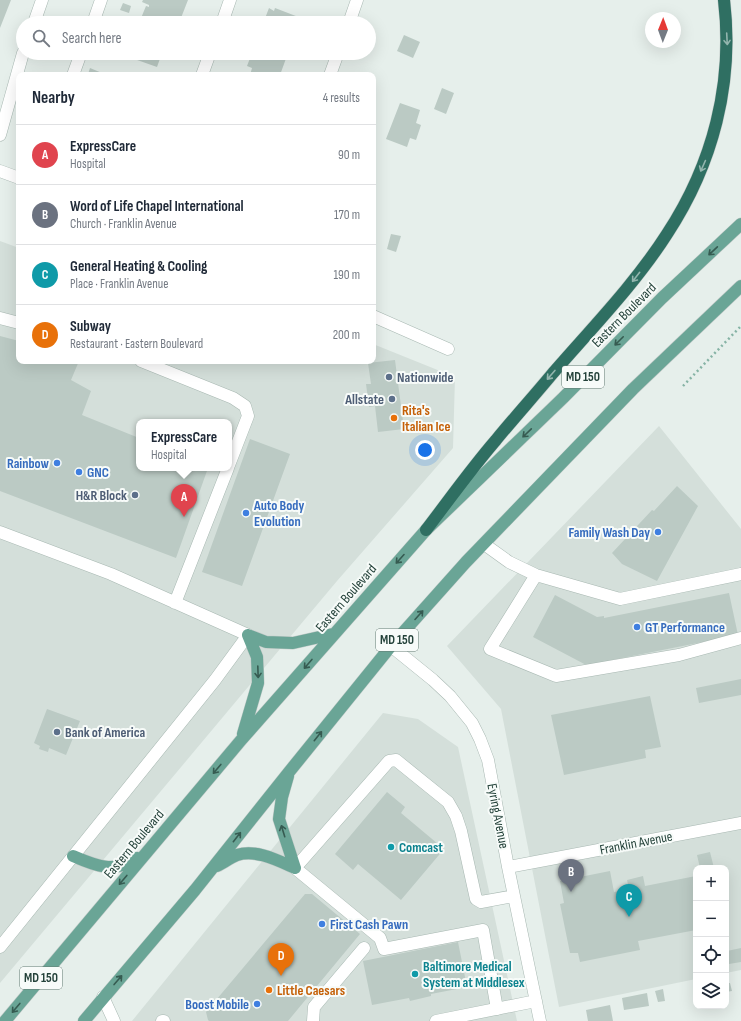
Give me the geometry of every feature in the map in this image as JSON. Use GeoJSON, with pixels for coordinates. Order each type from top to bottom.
{"type":"FeatureCollection","features":[{"type":"Feature","properties":{"kind":"highway"},"geometry":{"type":"LineString","coordinates":[[426,530],[495,441],[636,277],[667,235],[687,200],[705,161],[717,124],[724,81],[727,45],[724,0]]}},
{"type":"Feature","properties":{"kind":"main road","name":"Eastern Boulevard"},"geometry":{"type":"LineString","coordinates":[[5,1021],[242,739],[426,530],[563,398],[662,298],[741,224]]}},
{"type":"Feature","properties":{"kind":"main road","name":"MD 150"},"geometry":{"type":"LineString","coordinates":[[84,1021],[212,869],[391,646],[466,562],[633,389],[741,286]]}},
{"type":"Feature","properties":{"kind":"main road"},"geometry":{"type":"LineString","coordinates":[[248,635],[266,642],[293,644],[333,634]]}},
{"type":"Feature","properties":{"kind":"main road"},"geometry":{"type":"LineString","coordinates":[[242,739],[258,683],[257,657],[248,635]]}},
{"type":"Feature","properties":{"kind":"main road"},"geometry":{"type":"LineString","coordinates":[[289,772],[282,797],[279,820],[294,868]]}},
{"type":"Feature","properties":{"kind":"main road"},"geometry":{"type":"LineString","coordinates":[[74,856],[89,863],[109,868],[128,865],[148,850]]}},
{"type":"Feature","properties":{"kind":"main road"},"geometry":{"type":"LineString","coordinates":[[212,869],[236,855],[252,853],[273,858],[294,868]]}},
{"type":"Feature","properties":{"kind":"street"},"geometry":{"type":"LineString","coordinates":[[36,16],[42,0]]}},
{"type":"Feature","properties":{"kind":"street"},"geometry":{"type":"LineString","coordinates":[[95,16],[101,0]]}},
{"type":"Feature","properties":{"kind":"street"},"geometry":{"type":"LineString","coordinates":[[224,16],[230,0]]}},
{"type":"Feature","properties":{"kind":"street"},"geometry":{"type":"LineString","coordinates":[[351,16],[357,0]]}},
{"type":"Feature","properties":{"kind":"street"},"geometry":{"type":"LineString","coordinates":[[18,72],[21,60]]}},
{"type":"Feature","properties":{"kind":"street"},"geometry":{"type":"LineString","coordinates":[[74,72],[78,60]]}},
{"type":"Feature","properties":{"kind":"street"},"geometry":{"type":"LineString","coordinates":[[203,72],[207,60]]}},
{"type":"Feature","properties":{"kind":"street"},"geometry":{"type":"LineString","coordinates":[[331,72],[335,60]]}},
{"type":"Feature","properties":{"kind":"street"},"geometry":{"type":"LineString","coordinates":[[0,135],[16,78]]}},
{"type":"Feature","properties":{"kind":"street"},"geometry":{"type":"LineString","coordinates":[[0,171],[16,177]]}},
{"type":"Feature","properties":{"kind":"street"},"geometry":{"type":"LineString","coordinates":[[376,317],[448,349]]}},
{"type":"Feature","properties":{"kind":"street"},"geometry":{"type":"LineString","coordinates":[[0,318],[16,322]]}},
{"type":"Feature","properties":{"kind":"street"},"geometry":{"type":"LineString","coordinates":[[148,364],[233,398],[245,406],[248,416],[232,456]]}},
{"type":"Feature","properties":{"kind":"street"},"geometry":{"type":"LineString","coordinates":[[175,603],[227,471]]}},
{"type":"Feature","properties":{"kind":"street"},"geometry":{"type":"LineString","coordinates":[[0,532],[111,574],[248,635],[215,680],[74,856],[2,941]]}},
{"type":"Feature","properties":{"kind":"street"},"geometry":{"type":"LineString","coordinates":[[484,544],[509,562],[536,575],[620,599],[741,574]]}},
{"type":"Feature","properties":{"kind":"street"},"geometry":{"type":"LineString","coordinates":[[536,575],[490,649],[556,676],[679,655],[741,638]]}},
{"type":"Feature","properties":{"kind":"street","name":"Eyring Avenue"},"geometry":{"type":"LineString","coordinates":[[391,646],[433,680],[450,696],[472,723],[480,739],[488,760],[508,867],[540,1021]]}},
{"type":"Feature","properties":{"kind":"street"},"geometry":{"type":"LineString","coordinates":[[497,1009],[483,930],[384,949],[380,938],[294,868],[388,761],[396,760],[448,802],[456,816],[461,831],[476,899],[481,902],[514,896]]}},
{"type":"Feature","properties":{"kind":"street","name":"Franklin Avenue"},"geometry":{"type":"LineString","coordinates":[[508,867],[741,823]]}},
{"type":"Feature","properties":{"kind":"street"},"geometry":{"type":"LineString","coordinates":[[313,1021],[314,1007],[364,948]]}},
{"type":"Feature","properties":{"kind":"street"},"geometry":{"type":"LineString","coordinates":[[103,997],[114,1021]]}},
{"type":"Feature","properties":{"kind":"street"},"geometry":{"type":"LineString","coordinates":[[436,1021],[536,1001]]}},
{"type":"Feature","properties":{"kind":"path"},"geometry":{"type":"LineString","coordinates":[[682,386],[741,326]]}},
{"type":"Feature","properties":{"kind":"shaded area"},"geometry":{"type":"Polygon","coordinates":[[[0,241],[16,247],[16,364],[376,364],[376,345],[455,377],[453,448],[337,581],[0,983],[0,241]]]}},
{"type":"Feature","properties":{"kind":"shaded area"},"geometry":{"type":"Polygon","coordinates":[[[659,426],[741,529],[741,970],[729,972],[729,865],[693,865],[693,980],[559,1007],[501,709],[447,646],[659,426]]]}},
{"type":"Feature","properties":{"kind":"shaded area"},"geometry":{"type":"Polygon","coordinates":[[[383,713],[418,719],[458,747],[517,1021],[132,1021],[383,713]]]}},
{"type":"Feature","properties":{"kind":"building"},"geometry":{"type":"Polygon","coordinates":[[[0,0],[11,0],[0,28],[0,0]]]}},
{"type":"Feature","properties":{"kind":"building"},"geometry":{"type":"Polygon","coordinates":[[[143,0],[188,0],[182,16],[142,16],[146,6],[149,7],[149,5],[142,2],[143,0]]]}},
{"type":"Feature","properties":{"kind":"building"},"geometry":{"type":"Polygon","coordinates":[[[123,3],[131,6],[129,13],[120,10],[123,3]]]}},
{"type":"Feature","properties":{"kind":"building"},"geometry":{"type":"Polygon","coordinates":[[[269,8],[274,11],[275,8],[296,16],[266,16],[269,8]]]}},
{"type":"Feature","properties":{"kind":"building"},"geometry":{"type":"Polygon","coordinates":[[[404,35],[420,42],[413,58],[397,51],[404,35]]]}},
{"type":"Feature","properties":{"kind":"building"},"geometry":{"type":"Polygon","coordinates":[[[137,60],[160,60],[157,67],[137,60]]]}},
{"type":"Feature","properties":{"kind":"building"},"geometry":{"type":"Polygon","coordinates":[[[249,60],[285,60],[281,72],[251,72],[252,68],[247,66],[249,60]]]}},
{"type":"Feature","properties":{"kind":"building"},"geometry":{"type":"Polygon","coordinates":[[[90,68],[100,72],[89,72],[90,68]]]}},
{"type":"Feature","properties":{"kind":"building"},"geometry":{"type":"Polygon","coordinates":[[[442,88],[454,93],[446,114],[434,109],[442,88]]]}},
{"type":"Feature","properties":{"kind":"building"},"geometry":{"type":"Polygon","coordinates":[[[400,103],[420,110],[416,123],[421,125],[416,140],[410,138],[407,147],[386,139],[400,103]]]}},
{"type":"Feature","properties":{"kind":"building"},"geometry":{"type":"Polygon","coordinates":[[[391,234],[401,236],[396,252],[387,249],[391,234]]]}},
{"type":"Feature","properties":{"kind":"building"},"geometry":{"type":"Polygon","coordinates":[[[0,336],[16,340],[16,364],[78,364],[71,380],[91,391],[82,415],[136,437],[136,471],[207,471],[176,558],[0,491],[0,336]]]}},
{"type":"Feature","properties":{"kind":"building"},"geometry":{"type":"Polygon","coordinates":[[[395,360],[404,429],[378,432],[375,406],[369,407],[366,384],[371,384],[368,364],[376,364],[376,362],[395,360]]]}},
{"type":"Feature","properties":{"kind":"building","name":"Auto Body Evolution"},"geometry":{"type":"Polygon","coordinates":[[[250,439],[290,454],[242,586],[202,572],[250,439]]]}},
{"type":"Feature","properties":{"kind":"building","name":"Family Wash Day"},"geometry":{"type":"Polygon","coordinates":[[[677,486],[698,506],[657,581],[622,564],[612,553],[652,510],[654,511],[677,486]]]}},
{"type":"Feature","properties":{"kind":"building","name":"GT Performance"},"geometry":{"type":"Polygon","coordinates":[[[729,593],[738,635],[612,660],[613,662],[590,667],[533,637],[555,595],[597,617],[604,616],[604,618],[729,593]]]}},
{"type":"Feature","properties":{"kind":"building"},"geometry":{"type":"Polygon","coordinates":[[[741,679],[741,695],[699,703],[696,688],[741,679]]]}},
{"type":"Feature","properties":{"kind":"building"},"geometry":{"type":"Polygon","coordinates":[[[650,696],[661,747],[645,750],[646,758],[564,775],[551,715],[650,696]]]}},
{"type":"Feature","properties":{"kind":"building","name":"Bank of America"},"geometry":{"type":"Polygon","coordinates":[[[47,709],[80,721],[66,755],[49,748],[48,752],[39,749],[40,746],[34,743],[47,709]]]}},
{"type":"Feature","properties":{"kind":"building","name":"Comcast"},"geometry":{"type":"Polygon","coordinates":[[[387,792],[405,807],[401,813],[444,849],[401,900],[358,864],[353,870],[335,854],[387,792]]]}},
{"type":"Feature","properties":{"kind":"building"},"geometry":{"type":"Polygon","coordinates":[[[710,852],[713,865],[699,865],[697,855],[710,852]]]}},
{"type":"Feature","properties":{"kind":"building"},"geometry":{"type":"Polygon","coordinates":[[[610,871],[614,892],[629,889],[627,880],[643,876],[645,886],[693,877],[693,931],[638,941],[640,950],[580,962],[578,953],[570,953],[560,904],[564,903],[560,881],[610,871]]]}},
{"type":"Feature","properties":{"kind":"building"},"geometry":{"type":"Polygon","coordinates":[[[305,894],[312,894],[360,934],[288,1021],[209,1021],[206,1012],[305,894]]]}},
{"type":"Feature","properties":{"kind":"building","name":"Baltimore Medical System at Middlesex"},"geometry":{"type":"Polygon","coordinates":[[[458,942],[467,987],[431,994],[431,996],[410,1001],[409,998],[372,1005],[363,961],[458,942]]]}},
{"type":"Feature","properties":{"kind":"building"},"geometry":{"type":"Polygon","coordinates":[[[741,948],[741,962],[729,964],[729,951],[741,948]]]}},
{"type":"Feature","properties":{"kind":"building"},"geometry":{"type":"Polygon","coordinates":[[[729,983],[730,983],[732,991],[729,992],[729,983]]]}},
{"type":"Feature","properties":{"kind":"building"},"geometry":{"type":"Polygon","coordinates":[[[663,989],[665,1001],[658,1002],[655,991],[663,989]]]}},
{"type":"Feature","properties":{"kind":"building"},"geometry":{"type":"Polygon","coordinates":[[[647,993],[649,1006],[624,1010],[622,998],[647,993]]]}},
{"type":"Feature","properties":{"kind":"building"},"geometry":{"type":"Polygon","coordinates":[[[610,1005],[613,1021],[588,1021],[586,1010],[610,1005]]]}},
{"type":"Feature","properties":{"kind":"place","name":"Nationwide"},"geometry":{"type":"Point","coordinates":[389,377]}},
{"type":"Feature","properties":{"kind":"place","name":"Allstate"},"geometry":{"type":"Point","coordinates":[392,399]}},
{"type":"Feature","properties":{"kind":"place","name":"Rita's Italian Ice"},"geometry":{"type":"Point","coordinates":[394,418]}},
{"type":"Feature","properties":{"kind":"place","name":"Rainbow"},"geometry":{"type":"Point","coordinates":[57,463]}},
{"type":"Feature","properties":{"kind":"place","name":"GNC"},"geometry":{"type":"Point","coordinates":[79,472]}},
{"type":"Feature","properties":{"kind":"place","name":"H&R Block"},"geometry":{"type":"Point","coordinates":[135,495]}},
{"type":"Feature","properties":{"kind":"place","name":"Auto Body Evolution"},"geometry":{"type":"Point","coordinates":[246,513]}},
{"type":"Feature","properties":{"kind":"place","name":"ExpressCare"},"geometry":{"type":"Point","coordinates":[184,517]}},
{"type":"Feature","properties":{"kind":"place","name":"Family Wash Day"},"geometry":{"type":"Point","coordinates":[658,532]}},
{"type":"Feature","properties":{"kind":"place","name":"GT Performance"},"geometry":{"type":"Point","coordinates":[637,627]}},
{"type":"Feature","properties":{"kind":"place","name":"Bank of America"},"geometry":{"type":"Point","coordinates":[57,732]}},
{"type":"Feature","properties":{"kind":"place","name":"Comcast"},"geometry":{"type":"Point","coordinates":[391,847]}},
{"type":"Feature","properties":{"kind":"place","name":"Word of Life Chapel International"},"geometry":{"type":"Point","coordinates":[571,892]}},
{"type":"Feature","properties":{"kind":"place","name":"General Heating & Cooling"},"geometry":{"type":"Point","coordinates":[629,917]}},
{"type":"Feature","properties":{"kind":"place","name":"First Cash Pawn"},"geometry":{"type":"Point","coordinates":[322,924]}},
{"type":"Feature","properties":{"kind":"place","name":"Baltimore Medical System at Middlesex"},"geometry":{"type":"Point","coordinates":[415,974]}},
{"type":"Feature","properties":{"kind":"place","name":"Subway"},"geometry":{"type":"Point","coordinates":[281,976]}},
{"type":"Feature","properties":{"kind":"place","name":"Little Caesars"},"geometry":{"type":"Point","coordinates":[269,990]}},
{"type":"Feature","properties":{"kind":"place","name":"Boost Mobile"},"geometry":{"type":"Point","coordinates":[257,1004]}}]}
